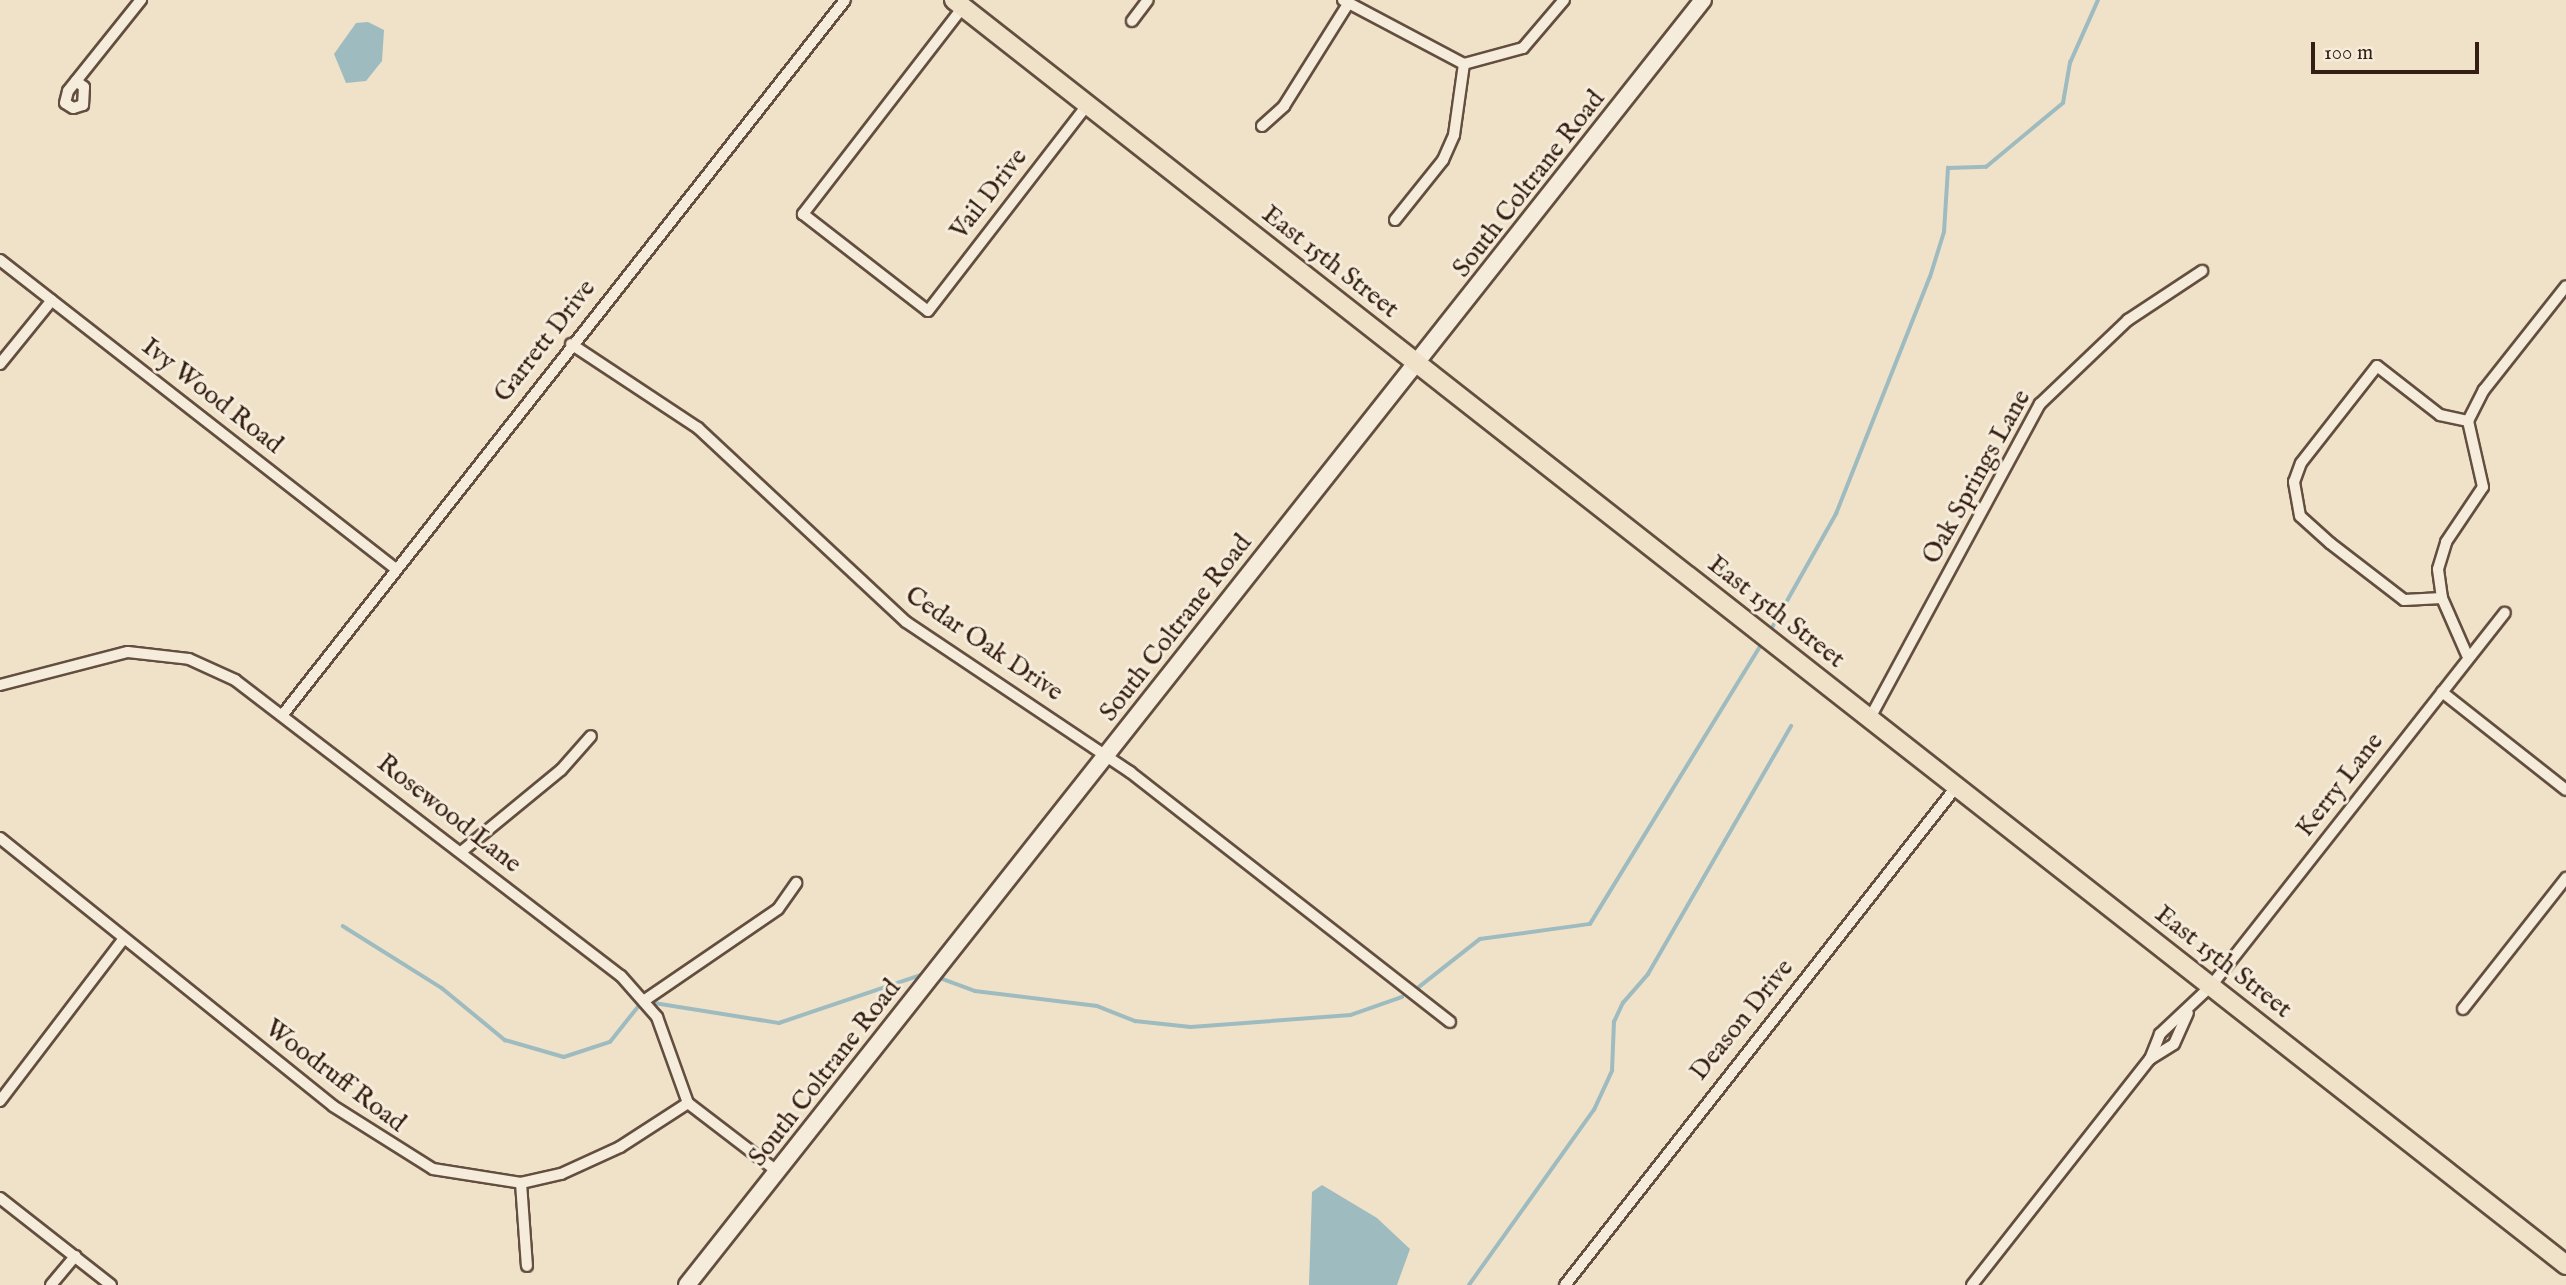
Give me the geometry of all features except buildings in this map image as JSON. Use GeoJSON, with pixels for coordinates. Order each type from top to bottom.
{"type":"FeatureCollection","features":[{"type":"Feature","properties":{"kind":"main road","name":"South Coltrane Road"},"geometry":{"type":"LineString","coordinates":[[687,1285],[1420,365],[1703,0]]}},
{"type":"Feature","properties":{"kind":"main road","name":"East 15th Street"},"geometry":{"type":"LineString","coordinates":[[959,4],[2566,1265]]}},
{"type":"Feature","properties":{"kind":"street"},"geometry":{"type":"LineString","coordinates":[[76,81],[84,87],[83,105],[65,103],[68,91],[76,81],[141,0]]}},
{"type":"Feature","properties":{"kind":"street","name":"Garrett Drive"},"geometry":{"type":"LineString","coordinates":[[284,713],[570,344],[845,0]]}},
{"type":"Feature","properties":{"kind":"street"},"geometry":{"type":"LineString","coordinates":[[1132,21],[1148,0]]}},
{"type":"Feature","properties":{"kind":"street"},"geometry":{"type":"LineString","coordinates":[[1262,126],[1284,107],[1345,2],[1464,64],[1523,48],[1564,0]]}},
{"type":"Feature","properties":{"kind":"street","name":"Vail Drive"},"geometry":{"type":"LineString","coordinates":[[959,4],[803,214],[928,311],[1087,105]]}},
{"type":"Feature","properties":{"kind":"street"},"geometry":{"type":"LineString","coordinates":[[1395,220],[1443,160],[1454,135],[1464,64]]}},
{"type":"Feature","properties":{"kind":"street","name":"Ivy Wood Road"},"geometry":{"type":"LineString","coordinates":[[0,260],[396,569]]}},
{"type":"Feature","properties":{"kind":"street","name":"Oak Springs Lane"},"geometry":{"type":"LineString","coordinates":[[1871,718],[2040,404],[2123,325],[2202,271]]}},
{"type":"Feature","properties":{"kind":"street"},"geometry":{"type":"LineString","coordinates":[[2467,655],[2442,598],[2441,552],[2484,481],[2468,421],[2484,390],[2564,292]]}},
{"type":"Feature","properties":{"kind":"street"},"geometry":{"type":"LineString","coordinates":[[0,364],[52,300]]}},
{"type":"Feature","properties":{"kind":"street","name":"Cedar Oak Drive"},"geometry":{"type":"LineString","coordinates":[[570,344],[698,428],[906,622],[1106,756],[1450,1022]]}},
{"type":"Feature","properties":{"kind":"street"},"geometry":{"type":"LineString","coordinates":[[2442,598],[2412,603],[2391,591],[2307,524],[2293,491],[2301,463],[2377,366],[2440,415],[2468,421]]}},
{"type":"Feature","properties":{"kind":"street","name":"Kerry Lane"},"geometry":{"type":"LineString","coordinates":[[2188,1013],[2442,692],[2467,655],[2505,613]]}},
{"type":"Feature","properties":{"kind":"street","name":"Rosewood Lane"},"geometry":{"type":"LineString","coordinates":[[0,685],[92,659],[154,653],[210,667],[284,713],[648,1003]]}},
{"type":"Feature","properties":{"kind":"street"},"geometry":{"type":"LineString","coordinates":[[2442,692],[2566,790]]}},
{"type":"Feature","properties":{"kind":"street"},"geometry":{"type":"LineString","coordinates":[[461,852],[561,770],[591,736]]}},
{"type":"Feature","properties":{"kind":"street","name":"Deason Drive"},"geometry":{"type":"LineString","coordinates":[[1565,1285],[1957,786]]}},
{"type":"Feature","properties":{"kind":"street","name":"Woodruff Road"},"geometry":{"type":"LineString","coordinates":[[0,838],[121,942],[407,1157],[458,1177],[521,1183],[561,1174],[620,1147],[688,1103]]}},
{"type":"Feature","properties":{"kind":"street"},"geometry":{"type":"LineString","coordinates":[[2463,1009],[2566,878]]}},
{"type":"Feature","properties":{"kind":"street"},"geometry":{"type":"LineString","coordinates":[[778,1172],[688,1103],[648,1003],[778,909],[796,883]]}},
{"type":"Feature","properties":{"kind":"street"},"geometry":{"type":"LineString","coordinates":[[0,1101],[121,942]]}},
{"type":"Feature","properties":{"kind":"street"},"geometry":{"type":"LineString","coordinates":[[2150,1059],[2174,1044],[2188,1013]]}},
{"type":"Feature","properties":{"kind":"street"},"geometry":{"type":"LineString","coordinates":[[1972,1285],[2150,1059],[2160,1034],[2188,1013]]}},
{"type":"Feature","properties":{"kind":"street"},"geometry":{"type":"LineString","coordinates":[[521,1183],[527,1266]]}},
{"type":"Feature","properties":{"kind":"street"},"geometry":{"type":"LineString","coordinates":[[0,1198],[111,1285]]}},
{"type":"Feature","properties":{"kind":"street"},"geometry":{"type":"LineString","coordinates":[[51,1285],[75,1256]]}},
{"type":"Feature","properties":{"kind":"water"},"geometry":{"type":"Polygon","coordinates":[[[368,22],[384,30],[382,61],[366,81],[346,83],[334,54],[356,23],[368,22]]]}},
{"type":"Feature","properties":{"kind":"water"},"geometry":{"type":"Polygon","coordinates":[[[1322,1185],[1377,1218],[1410,1249],[1397,1285],[1309,1285],[1312,1192],[1322,1185]]]}},
{"type":"Feature","properties":{"kind":"waterway"},"geometry":{"type":"LineString","coordinates":[[1769,633],[1836,514],[1930,277],[1944,232],[1948,168],[1986,167],[2063,103],[2070,63],[2098,0]]}},
{"type":"Feature","properties":{"kind":"waterway"},"geometry":{"type":"LineString","coordinates":[[1414,991],[1480,939],[1590,924],[1763,642]]}},
{"type":"Feature","properties":{"kind":"waterway"},"geometry":{"type":"LineString","coordinates":[[1469,1285],[1594,1110],[1612,1071],[1614,1022],[1623,1003],[1648,974],[1791,726]]}},
{"type":"Feature","properties":{"kind":"waterway"},"geometry":{"type":"LineString","coordinates":[[343,926],[442,988],[505,1040],[564,1057],[610,1042],[641,1003]]}},
{"type":"Feature","properties":{"kind":"waterway"},"geometry":{"type":"LineString","coordinates":[[648,1002],[779,1023],[927,973]]}},
{"type":"Feature","properties":{"kind":"waterway"},"geometry":{"type":"LineString","coordinates":[[937,977],[975,991],[1097,1006],[1135,1021],[1191,1027],[1351,1015],[1402,997]]}}]}
